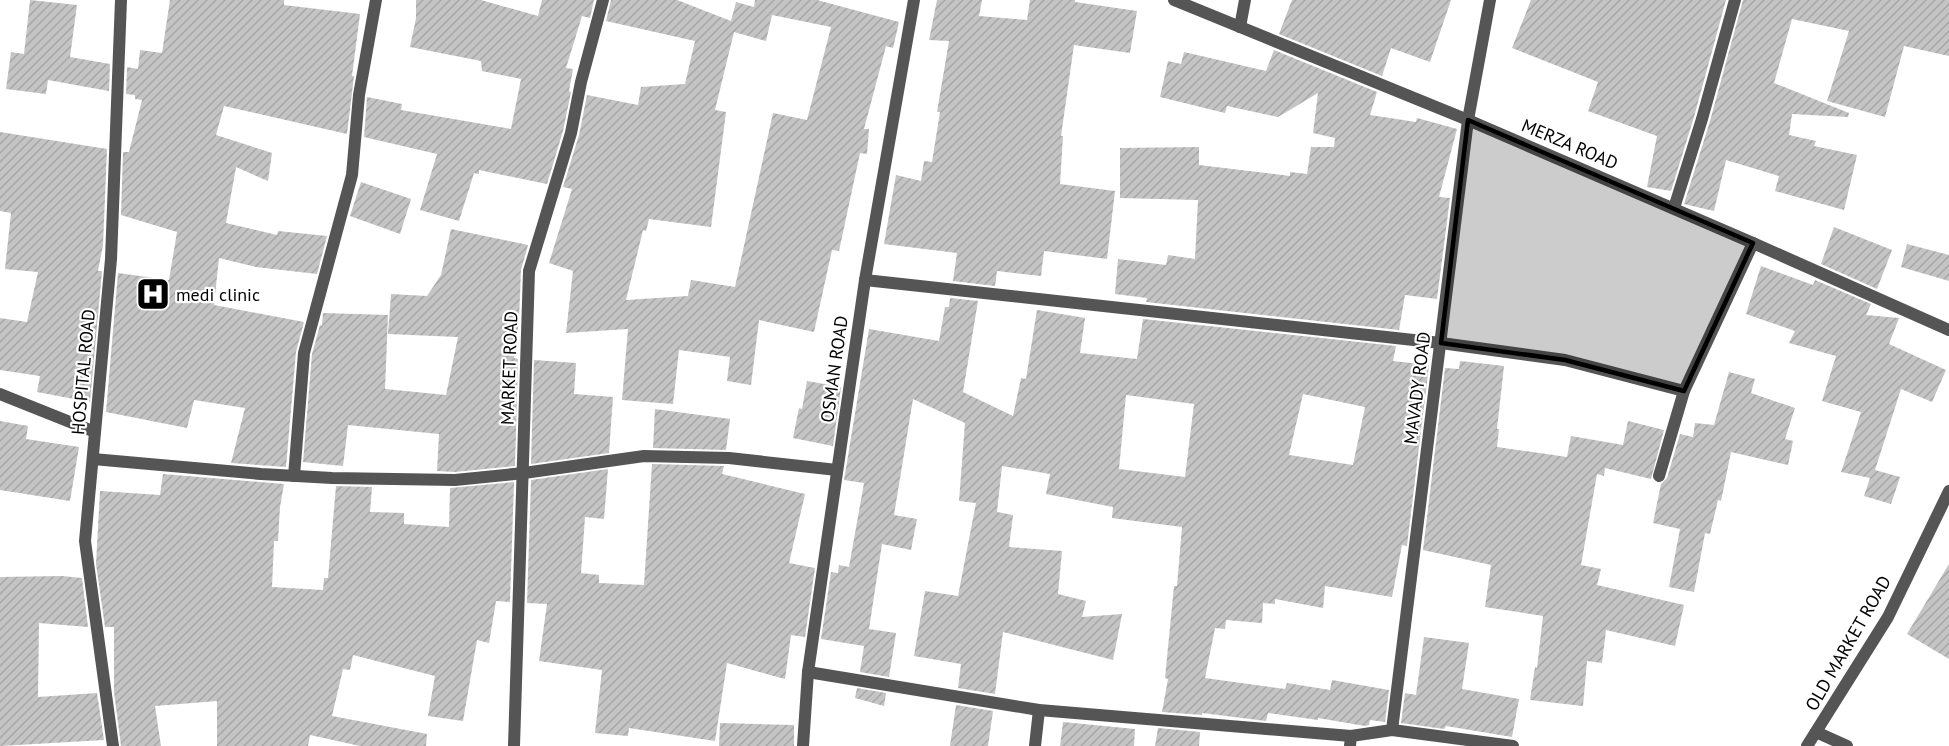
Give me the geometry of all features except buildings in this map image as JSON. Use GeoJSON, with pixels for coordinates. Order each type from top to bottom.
{"type":"FeatureCollection","features":[{"type":"Feature","properties":{"kind":"street","name":"HOSPITAL ROAD"},"geometry":{"type":"LineString","coordinates":[[113,746],[85,541],[111,259],[120,0]]}},
{"type":"Feature","properties":{"kind":"street"},"geometry":{"type":"LineString","coordinates":[[294,476],[304,353],[352,175],[359,95],[376,0]]}},
{"type":"Feature","properties":{"kind":"street","name":"MARKET ROAD"},"geometry":{"type":"LineString","coordinates":[[514,746],[529,271],[571,133],[581,82],[603,0]]}},
{"type":"Feature","properties":{"kind":"street","name":"OSMAN ROAD"},"geometry":{"type":"LineString","coordinates":[[803,746],[808,672],[865,280],[914,0]]}},
{"type":"Feature","properties":{"kind":"street","name":"MERZA ROAD"},"geometry":{"type":"LineString","coordinates":[[1174,0],[1468,120],[1949,330]]}},
{"type":"Feature","properties":{"kind":"street"},"geometry":{"type":"LineString","coordinates":[[1240,27],[1245,0]]}},
{"type":"Feature","properties":{"kind":"street","name":"MAVADY ROAD"},"geometry":{"type":"LineString","coordinates":[[1392,730],[1468,120],[1490,0]]}},
{"type":"Feature","properties":{"kind":"street"},"geometry":{"type":"LineString","coordinates":[[1674,208],[1736,0]]}},
{"type":"Feature","properties":{"kind":"street"},"geometry":{"type":"LineString","coordinates":[[1659,476],[1684,391],[1753,243]]}},
{"type":"Feature","properties":{"kind":"street"},"geometry":{"type":"LineString","coordinates":[[865,280],[1441,343],[1565,360],[1684,391]]}},
{"type":"Feature","properties":{"kind":"street"},"geometry":{"type":"LineString","coordinates":[[0,394],[95,432]]}},
{"type":"Feature","properties":{"kind":"street"},"geometry":{"type":"LineString","coordinates":[[93,459],[294,476],[455,480],[644,456],[729,458],[837,470]]}},
{"type":"Feature","properties":{"kind":"street","name":"OLD MARKET ROAD"},"geometry":{"type":"LineString","coordinates":[[1808,746],[1888,617],[1949,491]]}},
{"type":"Feature","properties":{"kind":"street"},"geometry":{"type":"LineString","coordinates":[[808,672],[1039,710],[1350,741],[1392,730],[1513,746]]}},
{"type":"Feature","properties":{"kind":"street"},"geometry":{"type":"LineString","coordinates":[[1035,746],[1039,710]]}},
{"type":"Feature","properties":{"kind":"street"},"geometry":{"type":"LineString","coordinates":[[1816,732],[1847,746]]}},
{"type":"Feature","properties":{"kind":"highlighted area"},"geometry":{"type":"Polygon","coordinates":[[[1468,120],[1753,243],[1684,391],[1565,360],[1441,343],[1468,120]]]}},
{"type":"Feature","properties":{"kind":"place","name":"medi clinic"},"geometry":{"type":"Point","coordinates":[153,294]}}]}
